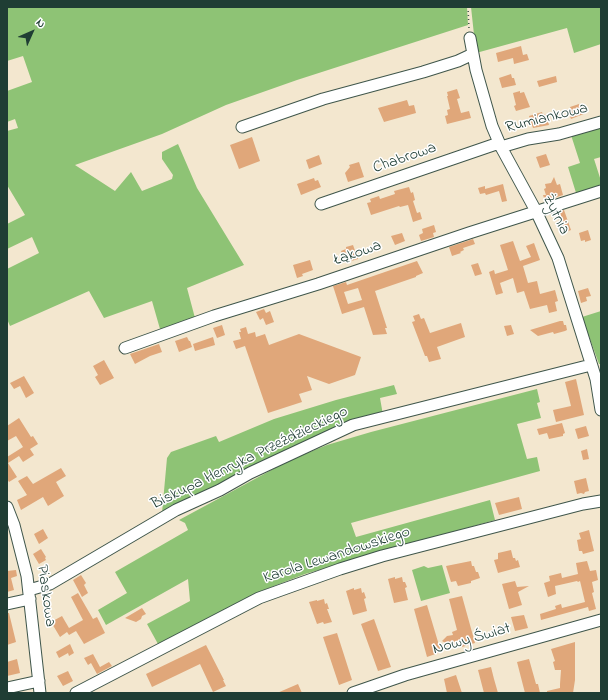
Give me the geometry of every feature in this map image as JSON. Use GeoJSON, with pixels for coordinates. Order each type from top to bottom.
{"type":"FeatureCollection","features":[{"type":"Feature","properties":{"kind":"street","name":"Żytnia"},"geometry":{"type":"LineString","coordinates":[[470,38],[476,70],[492,126],[500,145],[536,212],[558,258],[596,379],[601,410]]}},
{"type":"Feature","properties":{"kind":"street"},"geometry":{"type":"LineString","coordinates":[[242,127],[323,99],[451,63],[473,54]]}},
{"type":"Feature","properties":{"kind":"street","name":"Rumiankowa"},"geometry":{"type":"LineString","coordinates":[[500,145],[559,134],[601,122]]}},
{"type":"Feature","properties":{"kind":"street","name":"Chabrowa"},"geometry":{"type":"LineString","coordinates":[[320,204],[500,145]]}},
{"type":"Feature","properties":{"kind":"street","name":"Łąkowa"},"geometry":{"type":"LineString","coordinates":[[125,348],[214,316],[318,284],[469,233],[601,191]]}},
{"type":"Feature","properties":{"kind":"street","name":"Biskupa Henryka Przeździeckiego"},"geometry":{"type":"LineString","coordinates":[[7,604],[50,584],[176,510],[220,490],[250,473],[353,425],[591,364]]}},
{"type":"Feature","properties":{"kind":"street","name":"Karola Lewandowskiego"},"geometry":{"type":"LineString","coordinates":[[76,693],[259,598],[340,569],[382,556],[583,504],[601,501]]}},
{"type":"Feature","properties":{"kind":"street","name":"Piaskowa"},"geometry":{"type":"LineString","coordinates":[[7,507],[22,555],[29,595],[40,693]]}},
{"type":"Feature","properties":{"kind":"street","name":"Nowy Świat"},"geometry":{"type":"LineString","coordinates":[[352,693],[405,675],[601,620]]}},
{"type":"Feature","properties":{"kind":"street"},"geometry":{"type":"LineString","coordinates":[[7,688],[39,681]]}},
{"type":"Feature","properties":{"kind":"path"},"geometry":{"type":"LineString","coordinates":[[468,7],[470,38]]}},
{"type":"Feature","properties":{"kind":"green space"},"geometry":{"type":"Polygon","coordinates":[[[7,7],[467,7],[468,25],[297,80],[226,105],[162,134],[75,165],[115,191],[131,172],[142,191],[172,179],[173,175],[162,159],[162,152],[178,144],[197,188],[244,265],[187,288],[195,318],[160,329],[152,301],[104,318],[89,291],[10,326],[7,319],[7,269],[39,253],[32,237],[7,249],[7,224],[25,215],[7,185],[7,131],[18,128],[15,119],[7,122],[7,91],[32,82],[23,56],[7,61],[7,7]]]}},
{"type":"Feature","properties":{"kind":"green space"},"geometry":{"type":"Polygon","coordinates":[[[471,7],[601,7],[601,44],[574,53],[567,28],[476,53],[471,7]]]}},
{"type":"Feature","properties":{"kind":"green space"},"geometry":{"type":"Polygon","coordinates":[[[601,125],[601,157],[594,159],[601,181],[601,189],[577,196],[568,167],[580,163],[571,135],[601,125]]]}},
{"type":"Feature","properties":{"kind":"green space"},"geometry":{"type":"Polygon","coordinates":[[[601,311],[601,364],[599,364],[582,317],[601,311]]]}},
{"type":"Feature","properties":{"kind":"green space"},"geometry":{"type":"Polygon","coordinates":[[[394,385],[397,394],[380,398],[383,415],[345,425],[309,439],[162,513],[167,458],[171,452],[216,436],[219,442],[274,419],[336,400],[394,385]]]}},
{"type":"Feature","properties":{"kind":"green space"},"geometry":{"type":"Polygon","coordinates":[[[537,389],[540,402],[537,403],[541,418],[517,424],[527,459],[537,457],[540,471],[351,523],[356,537],[490,500],[495,520],[305,574],[256,593],[158,644],[147,624],[190,601],[188,579],[106,625],[98,610],[127,593],[115,572],[188,530],[185,523],[179,520],[290,460],[327,445],[371,432],[537,389]]]}},
{"type":"Feature","properties":{"kind":"green space"},"geometry":{"type":"Polygon","coordinates":[[[442,565],[450,593],[421,601],[412,570],[424,566],[428,568],[442,565]]]}},
{"type":"Feature","properties":{"kind":"building"},"geometry":{"type":"Polygon","coordinates":[[[521,46],[523,55],[527,54],[529,60],[514,64],[513,58],[498,62],[496,53],[521,46]]]}},
{"type":"Feature","properties":{"kind":"building"},"geometry":{"type":"Polygon","coordinates":[[[511,74],[516,85],[502,88],[499,78],[511,74]]]}},
{"type":"Feature","properties":{"kind":"building"},"geometry":{"type":"Polygon","coordinates":[[[556,76],[557,82],[539,87],[537,81],[556,76]]]}},
{"type":"Feature","properties":{"kind":"building"},"geometry":{"type":"Polygon","coordinates":[[[457,89],[460,98],[457,99],[461,113],[469,111],[471,118],[447,124],[445,116],[448,115],[447,110],[450,109],[447,92],[457,89]]]}},
{"type":"Feature","properties":{"kind":"building"},"geometry":{"type":"Polygon","coordinates":[[[520,91],[520,93],[524,92],[530,107],[516,111],[513,93],[520,91]]]}},
{"type":"Feature","properties":{"kind":"building"},"geometry":{"type":"Polygon","coordinates":[[[407,100],[409,106],[414,105],[416,113],[384,122],[378,108],[407,100]]]}},
{"type":"Feature","properties":{"kind":"building"},"geometry":{"type":"Polygon","coordinates":[[[579,104],[580,106],[584,105],[586,113],[571,119],[568,111],[571,110],[570,107],[579,104]]]}},
{"type":"Feature","properties":{"kind":"building"},"geometry":{"type":"Polygon","coordinates":[[[542,112],[543,115],[546,114],[549,125],[533,128],[529,116],[542,112]]]}},
{"type":"Feature","properties":{"kind":"building"},"geometry":{"type":"Polygon","coordinates":[[[252,137],[260,161],[239,169],[230,145],[252,137]]]}},
{"type":"Feature","properties":{"kind":"building"},"geometry":{"type":"Polygon","coordinates":[[[546,154],[550,165],[540,168],[536,157],[546,154]]]}},
{"type":"Feature","properties":{"kind":"building"},"geometry":{"type":"Polygon","coordinates":[[[319,155],[322,164],[309,169],[306,160],[319,155]]]}},
{"type":"Feature","properties":{"kind":"building"},"geometry":{"type":"Polygon","coordinates":[[[359,162],[364,177],[348,182],[345,173],[350,167],[349,165],[359,162]]]}},
{"type":"Feature","properties":{"kind":"building"},"geometry":{"type":"Polygon","coordinates":[[[554,177],[557,185],[560,184],[563,195],[545,201],[543,195],[546,195],[544,189],[546,188],[545,184],[551,183],[554,177]]]}},
{"type":"Feature","properties":{"kind":"building"},"geometry":{"type":"Polygon","coordinates":[[[314,178],[315,181],[318,180],[321,187],[301,195],[297,184],[314,178]]]}},
{"type":"Feature","properties":{"kind":"building"},"geometry":{"type":"Polygon","coordinates":[[[503,184],[507,201],[502,202],[499,191],[486,195],[485,193],[480,194],[478,188],[485,186],[485,189],[503,184]]]}},
{"type":"Feature","properties":{"kind":"building"},"geometry":{"type":"Polygon","coordinates":[[[409,187],[411,193],[413,192],[415,200],[413,201],[417,213],[420,212],[422,219],[413,222],[408,205],[399,206],[371,215],[367,203],[371,202],[370,199],[379,196],[380,199],[395,194],[394,191],[409,187]]]}},
{"type":"Feature","properties":{"kind":"building"},"geometry":{"type":"Polygon","coordinates":[[[564,210],[571,230],[564,233],[557,212],[564,210]]]}},
{"type":"Feature","properties":{"kind":"building"},"geometry":{"type":"Polygon","coordinates":[[[434,225],[436,232],[433,233],[434,237],[421,241],[419,235],[423,233],[422,229],[434,225]]]}},
{"type":"Feature","properties":{"kind":"building"},"geometry":{"type":"Polygon","coordinates":[[[588,230],[591,240],[585,242],[585,240],[581,241],[579,233],[588,230]]]}},
{"type":"Feature","properties":{"kind":"building"},"geometry":{"type":"Polygon","coordinates":[[[402,233],[405,241],[395,245],[391,236],[402,233]]]}},
{"type":"Feature","properties":{"kind":"building"},"geometry":{"type":"Polygon","coordinates":[[[473,239],[475,244],[463,248],[464,250],[460,252],[461,253],[452,256],[449,247],[473,239]]]}},
{"type":"Feature","properties":{"kind":"building"},"geometry":{"type":"Polygon","coordinates":[[[513,241],[520,261],[531,257],[526,246],[534,243],[540,260],[523,266],[528,283],[537,281],[540,294],[555,290],[558,301],[555,302],[557,311],[549,313],[547,305],[530,309],[524,291],[517,293],[513,278],[500,283],[503,293],[496,295],[489,272],[494,270],[495,274],[508,270],[500,245],[513,241]]]}},
{"type":"Feature","properties":{"kind":"building"},"geometry":{"type":"Polygon","coordinates":[[[353,245],[358,259],[345,263],[341,251],[346,249],[346,247],[353,245]]]}},
{"type":"Feature","properties":{"kind":"building"},"geometry":{"type":"Polygon","coordinates":[[[310,260],[313,270],[302,274],[303,276],[297,278],[293,265],[310,260]]]}},
{"type":"Feature","properties":{"kind":"building"},"geometry":{"type":"Polygon","coordinates":[[[417,261],[423,273],[416,277],[375,291],[387,328],[385,328],[387,334],[373,335],[364,307],[342,314],[333,286],[346,282],[347,285],[417,261]],[[358,288],[344,292],[348,304],[362,300],[358,288]]]}},
{"type":"Feature","properties":{"kind":"building"},"geometry":{"type":"Polygon","coordinates":[[[478,263],[482,274],[475,276],[471,265],[478,263]]]}},
{"type":"Feature","properties":{"kind":"building"},"geometry":{"type":"Polygon","coordinates":[[[588,288],[591,296],[586,297],[587,301],[581,303],[578,291],[588,288]]]}},
{"type":"Feature","properties":{"kind":"building"},"geometry":{"type":"Polygon","coordinates":[[[264,309],[266,313],[270,311],[274,322],[266,325],[263,318],[260,320],[256,312],[264,309]]]}},
{"type":"Feature","properties":{"kind":"building"},"geometry":{"type":"Polygon","coordinates":[[[419,314],[421,319],[424,318],[430,333],[461,323],[465,337],[437,347],[441,359],[429,362],[427,356],[425,356],[412,322],[415,321],[413,316],[419,314]]]}},
{"type":"Feature","properties":{"kind":"building"},"geometry":{"type":"Polygon","coordinates":[[[563,321],[567,330],[554,334],[553,332],[538,336],[530,330],[563,321]]]}},
{"type":"Feature","properties":{"kind":"building"},"geometry":{"type":"Polygon","coordinates":[[[222,325],[225,335],[217,338],[213,328],[222,325]]]}},
{"type":"Feature","properties":{"kind":"building"},"geometry":{"type":"Polygon","coordinates":[[[511,325],[514,334],[507,336],[504,326],[511,325]]]}},
{"type":"Feature","properties":{"kind":"building"},"geometry":{"type":"Polygon","coordinates":[[[246,327],[248,334],[255,332],[256,337],[265,334],[269,345],[299,334],[361,357],[355,375],[329,384],[307,376],[312,390],[299,394],[302,402],[268,413],[245,346],[236,349],[233,341],[241,339],[239,332],[241,332],[240,329],[246,327]]]}},
{"type":"Feature","properties":{"kind":"building"},"geometry":{"type":"Polygon","coordinates":[[[187,337],[192,347],[179,352],[175,341],[187,337]]]}},
{"type":"Feature","properties":{"kind":"building"},"geometry":{"type":"Polygon","coordinates":[[[213,337],[215,345],[195,351],[193,344],[213,337]]]}},
{"type":"Feature","properties":{"kind":"building"},"geometry":{"type":"Polygon","coordinates":[[[159,344],[162,352],[150,356],[135,364],[130,354],[159,344]]]}},
{"type":"Feature","properties":{"kind":"building"},"geometry":{"type":"Polygon","coordinates":[[[104,360],[114,378],[100,385],[95,377],[98,375],[93,366],[104,360]]]}},
{"type":"Feature","properties":{"kind":"building"},"geometry":{"type":"Polygon","coordinates":[[[24,376],[34,393],[26,398],[20,386],[14,389],[10,383],[24,376]]]}},
{"type":"Feature","properties":{"kind":"building"},"geometry":{"type":"Polygon","coordinates":[[[576,379],[584,415],[556,422],[553,410],[571,406],[565,382],[576,379]]]}},
{"type":"Feature","properties":{"kind":"building"},"geometry":{"type":"Polygon","coordinates":[[[19,418],[31,437],[33,436],[38,444],[30,449],[34,455],[23,462],[19,456],[8,463],[17,477],[9,482],[7,479],[7,457],[23,447],[16,436],[7,441],[7,426],[19,418]]]}},
{"type":"Feature","properties":{"kind":"building"},"geometry":{"type":"Polygon","coordinates":[[[562,423],[565,433],[563,436],[549,439],[547,433],[539,435],[537,429],[562,423]]]}},
{"type":"Feature","properties":{"kind":"building"},"geometry":{"type":"Polygon","coordinates":[[[586,426],[589,436],[578,439],[575,429],[586,426]]]}},
{"type":"Feature","properties":{"kind":"building"},"geometry":{"type":"Polygon","coordinates":[[[587,449],[589,459],[583,460],[581,451],[587,449]]]}},
{"type":"Feature","properties":{"kind":"building"},"geometry":{"type":"Polygon","coordinates":[[[61,468],[66,476],[56,482],[64,496],[48,506],[43,497],[21,510],[17,500],[27,495],[18,481],[27,476],[33,484],[61,468]]]}},
{"type":"Feature","properties":{"kind":"building"},"geometry":{"type":"Polygon","coordinates":[[[586,478],[589,491],[585,492],[584,494],[577,494],[574,481],[586,478]]]}},
{"type":"Feature","properties":{"kind":"building"},"geometry":{"type":"Polygon","coordinates":[[[519,497],[522,509],[499,515],[495,503],[519,497]]]}},
{"type":"Feature","properties":{"kind":"building"},"geometry":{"type":"Polygon","coordinates":[[[43,529],[48,538],[39,544],[34,534],[43,529]]]}},
{"type":"Feature","properties":{"kind":"building"},"geometry":{"type":"Polygon","coordinates":[[[589,530],[594,551],[583,554],[582,551],[579,551],[577,540],[581,539],[579,533],[589,530]]]}},
{"type":"Feature","properties":{"kind":"building"},"geometry":{"type":"Polygon","coordinates":[[[41,549],[46,557],[46,560],[39,564],[33,554],[41,549]]]}},
{"type":"Feature","properties":{"kind":"building"},"geometry":{"type":"Polygon","coordinates":[[[511,550],[513,558],[515,558],[516,561],[518,560],[520,567],[498,573],[494,560],[498,559],[498,553],[511,550]]]}},
{"type":"Feature","properties":{"kind":"building"},"geometry":{"type":"Polygon","coordinates":[[[471,561],[472,566],[474,566],[476,572],[478,572],[480,578],[471,581],[471,583],[458,586],[456,581],[451,582],[446,566],[471,561]]]}},
{"type":"Feature","properties":{"kind":"building"},"geometry":{"type":"Polygon","coordinates":[[[587,561],[590,571],[596,570],[598,580],[592,582],[594,592],[592,593],[596,609],[589,611],[588,607],[541,620],[540,614],[556,609],[555,606],[561,604],[562,608],[585,602],[580,581],[555,586],[556,594],[548,597],[544,583],[550,581],[549,576],[561,573],[562,578],[578,574],[576,563],[587,561]]]}},
{"type":"Feature","properties":{"kind":"building"},"geometry":{"type":"Polygon","coordinates":[[[16,570],[17,576],[11,578],[14,590],[7,592],[7,571],[16,570]]]}},
{"type":"Feature","properties":{"kind":"building"},"geometry":{"type":"Polygon","coordinates":[[[81,575],[86,583],[84,585],[88,593],[82,597],[73,580],[81,575]]]}},
{"type":"Feature","properties":{"kind":"building"},"geometry":{"type":"Polygon","coordinates":[[[395,577],[395,579],[402,577],[403,582],[405,582],[408,600],[394,603],[388,579],[395,577]]]}},
{"type":"Feature","properties":{"kind":"building"},"geometry":{"type":"Polygon","coordinates":[[[515,581],[517,587],[529,586],[518,592],[522,605],[509,609],[502,584],[515,581]]]}},
{"type":"Feature","properties":{"kind":"building"},"geometry":{"type":"Polygon","coordinates":[[[354,588],[354,590],[361,588],[362,593],[364,592],[367,611],[353,615],[346,591],[354,588]]]}},
{"type":"Feature","properties":{"kind":"building"},"geometry":{"type":"Polygon","coordinates":[[[78,593],[93,619],[97,617],[105,633],[84,644],[76,631],[69,635],[67,632],[60,637],[51,622],[62,616],[69,628],[83,620],[71,597],[78,593]]]}},
{"type":"Feature","properties":{"kind":"building"},"geometry":{"type":"Polygon","coordinates":[[[462,596],[475,643],[462,647],[460,640],[447,644],[442,641],[447,636],[453,635],[452,632],[457,630],[449,599],[462,596]]]}},
{"type":"Feature","properties":{"kind":"building"},"geometry":{"type":"Polygon","coordinates":[[[324,599],[325,604],[327,603],[329,609],[327,609],[332,622],[317,624],[309,602],[324,599]]]}},
{"type":"Feature","properties":{"kind":"building"},"geometry":{"type":"Polygon","coordinates":[[[427,605],[441,652],[427,657],[414,609],[427,605]]]}},
{"type":"Feature","properties":{"kind":"building"},"geometry":{"type":"Polygon","coordinates":[[[142,608],[146,614],[136,622],[125,618],[142,608]]]}},
{"type":"Feature","properties":{"kind":"building"},"geometry":{"type":"Polygon","coordinates":[[[7,613],[9,613],[16,642],[7,645],[7,613]]]}},
{"type":"Feature","properties":{"kind":"building"},"geometry":{"type":"Polygon","coordinates":[[[524,615],[528,628],[515,631],[511,617],[524,615]]]}},
{"type":"Feature","properties":{"kind":"building"},"geometry":{"type":"Polygon","coordinates":[[[374,619],[391,667],[378,671],[361,624],[374,619]]]}},
{"type":"Feature","properties":{"kind":"building"},"geometry":{"type":"Polygon","coordinates":[[[337,633],[352,680],[339,685],[323,637],[337,633]]]}},
{"type":"Feature","properties":{"kind":"building"},"geometry":{"type":"Polygon","coordinates":[[[575,642],[575,680],[573,693],[547,693],[547,691],[560,688],[561,670],[555,670],[553,662],[555,661],[551,649],[575,642]]]}},
{"type":"Feature","properties":{"kind":"building"},"geometry":{"type":"Polygon","coordinates":[[[70,644],[74,653],[69,656],[68,653],[59,658],[56,652],[70,644]]]}},
{"type":"Feature","properties":{"kind":"building"},"geometry":{"type":"Polygon","coordinates":[[[206,645],[226,686],[213,692],[200,664],[152,687],[146,674],[206,645]]]}},
{"type":"Feature","properties":{"kind":"building"},"geometry":{"type":"Polygon","coordinates":[[[93,654],[100,667],[109,662],[112,666],[97,674],[91,663],[88,665],[84,658],[93,654]]]}},
{"type":"Feature","properties":{"kind":"building"},"geometry":{"type":"Polygon","coordinates":[[[17,659],[20,673],[7,676],[7,662],[17,659]]]}},
{"type":"Feature","properties":{"kind":"building"},"geometry":{"type":"Polygon","coordinates":[[[529,659],[540,693],[525,693],[517,662],[529,659]]]}},
{"type":"Feature","properties":{"kind":"building"},"geometry":{"type":"Polygon","coordinates":[[[491,667],[498,693],[484,693],[478,670],[491,667]]]}},
{"type":"Feature","properties":{"kind":"building"},"geometry":{"type":"Polygon","coordinates":[[[68,671],[73,681],[63,686],[57,676],[68,671]]]}},
{"type":"Feature","properties":{"kind":"building"},"geometry":{"type":"Polygon","coordinates":[[[456,675],[462,693],[447,693],[444,679],[456,675]]]}},
{"type":"Feature","properties":{"kind":"building"},"geometry":{"type":"Polygon","coordinates":[[[298,684],[302,693],[277,693],[298,684]]]}}]}
